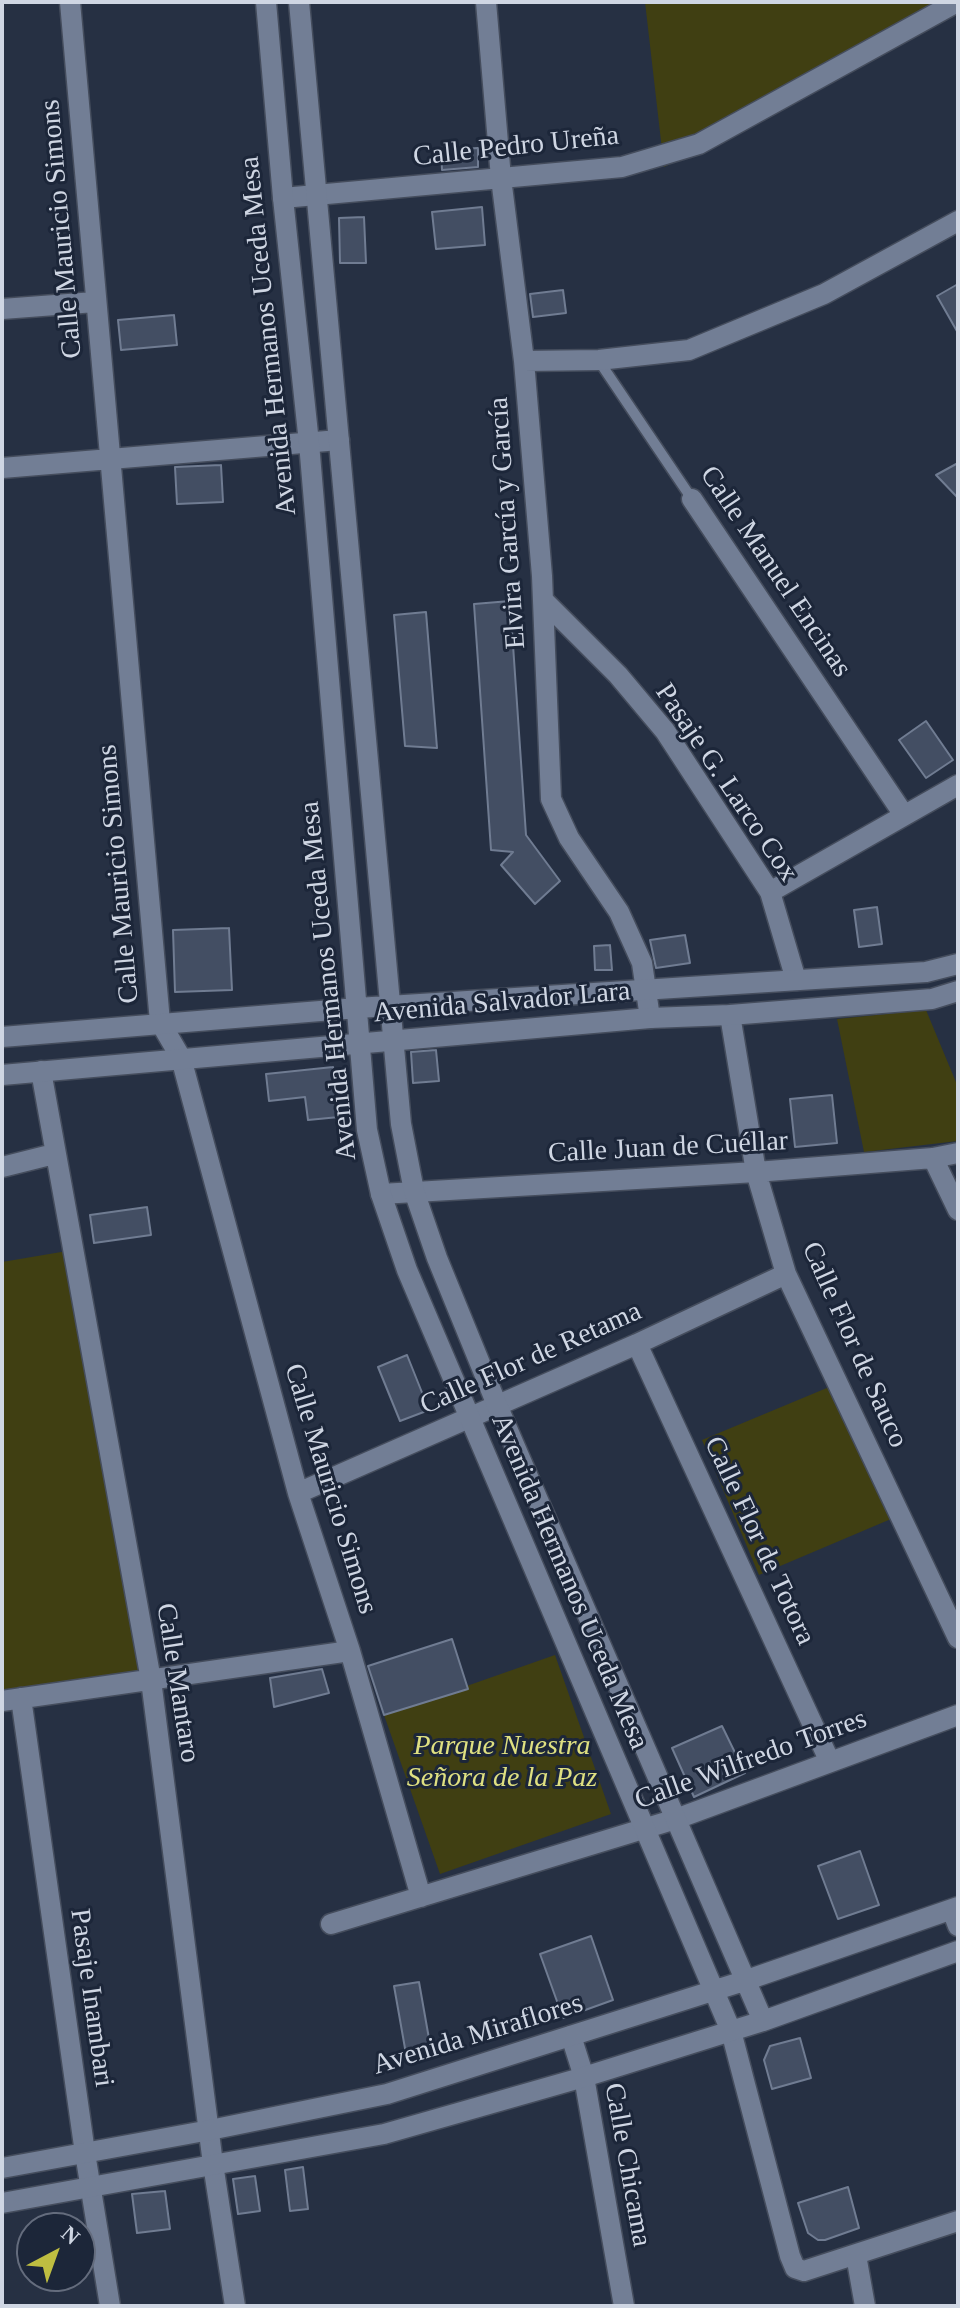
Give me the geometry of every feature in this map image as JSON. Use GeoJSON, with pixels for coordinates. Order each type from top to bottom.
{"type":"FeatureCollection","features":[{"type":"Feature","properties":{"kind":"street","name":"Calle Mauricio Simons"},"geometry":{"type":"LineString","coordinates":[[70,2],[160,1022],[181,1058],[298,1493],[350,1651],[421,1897]]}},
{"type":"Feature","properties":{"kind":"street","name":"Avenida Hermanos Uceda Mesa"},"geometry":{"type":"LineString","coordinates":[[266,2],[309,443],[367,1130],[381,1194],[407,1270],[731,2031],[795,2268],[804,2271],[856,2255]]}},
{"type":"Feature","properties":{"kind":"street","name":"Avenida Hermanos Uceda Mesa"},"geometry":{"type":"LineString","coordinates":[[299,2],[401,1124],[414,1191],[437,1258],[497,1405],[763,2021]]}},
{"type":"Feature","properties":{"kind":"street","name":"Elvira García y García"},"geometry":{"type":"LineString","coordinates":[[486,2],[501,178],[524,361],[544,601],[551,799],[569,838],[619,912],[642,963],[650,1018]]}},
{"type":"Feature","properties":{"kind":"street","name":"Calle Pedro Ureña"},"geometry":{"type":"LineString","coordinates":[[283,198],[622,167],[699,144],[957,2]]}},
{"type":"Feature","properties":{"kind":"street"},"geometry":{"type":"LineString","coordinates":[[524,361],[599,360],[689,350],[824,294],[958,221]]}},
{"type":"Feature","properties":{"kind":"street"},"geometry":{"type":"LineString","coordinates":[[2,309],[95,302]]}},
{"type":"Feature","properties":{"kind":"street"},"geometry":{"type":"LineString","coordinates":[[2,468],[339,440]]}},
{"type":"Feature","properties":{"kind":"street","name":"Calle Manuel Encinas"},"geometry":{"type":"LineString","coordinates":[[692,499],[904,815]]}},
{"type":"Feature","properties":{"kind":"street","name":"Pasaje G. Larco Cox"},"geometry":{"type":"LineString","coordinates":[[544,601],[618,675],[665,731],[770,892],[796,980]]}},
{"type":"Feature","properties":{"kind":"street"},"geometry":{"type":"LineString","coordinates":[[337,771],[369,768]]}},
{"type":"Feature","properties":{"kind":"street"},"geometry":{"type":"LineString","coordinates":[[770,892],[958,785]]}},
{"type":"Feature","properties":{"kind":"street","name":"Avenida Salvador Lara"},"geometry":{"type":"LineString","coordinates":[[2,1037],[357,1008],[926,972],[958,964]]}},
{"type":"Feature","properties":{"kind":"street","name":"Avenida Salvador Lara"},"geometry":{"type":"LineString","coordinates":[[2,1075],[650,1018],[932,999],[958,991]]}},
{"type":"Feature","properties":{"kind":"street","name":"Calle Flor de Sauco"},"geometry":{"type":"LineString","coordinates":[[730,1015],[756,1172],[786,1274],[958,1638]]}},
{"type":"Feature","properties":{"kind":"street","name":"Calle Mantaro"},"geometry":{"type":"LineString","coordinates":[[41,1071],[151,1680],[213,2164],[235,2306]]}},
{"type":"Feature","properties":{"kind":"street","name":"Calle Juan de Cuéllar"},"geometry":{"type":"LineString","coordinates":[[381,1194],[756,1172],[933,1158],[958,1153]]}},
{"type":"Feature","properties":{"kind":"street"},"geometry":{"type":"LineString","coordinates":[[2,1167],[54,1154]]}},
{"type":"Feature","properties":{"kind":"street"},"geometry":{"type":"LineString","coordinates":[[933,1158],[958,1210]]}},
{"type":"Feature","properties":{"kind":"street","name":"Calle Flor de Retama"},"geometry":{"type":"LineString","coordinates":[[298,1493],[637,1344],[786,1274]]}},
{"type":"Feature","properties":{"kind":"street","name":"Calle Flor de Totora"},"geometry":{"type":"LineString","coordinates":[[637,1344],[830,1762]]}},
{"type":"Feature","properties":{"kind":"street"},"geometry":{"type":"LineString","coordinates":[[11,1699],[350,1651]]}},
{"type":"Feature","properties":{"kind":"street","name":"Pasaje Inambari"},"geometry":{"type":"LineString","coordinates":[[11,1699],[110,2306]]}},
{"type":"Feature","properties":{"kind":"street","name":"Calle Wilfredo Torres"},"geometry":{"type":"LineString","coordinates":[[331,1924],[676,1819],[958,1715]]}},
{"type":"Feature","properties":{"kind":"street","name":"Avenida Miraflores"},"geometry":{"type":"LineString","coordinates":[[2,2168],[387,2094],[956,1914]]}},
{"type":"Feature","properties":{"kind":"street"},"geometry":{"type":"LineString","coordinates":[[2,2203],[384,2134],[584,2077],[763,2021],[958,1951]]}},
{"type":"Feature","properties":{"kind":"street","name":"Calle Chicama"},"geometry":{"type":"LineString","coordinates":[[571,2036],[584,2077],[624,2306]]}},
{"type":"Feature","properties":{"kind":"street"},"geometry":{"type":"LineString","coordinates":[[865,2306],[856,2255],[958,2221]]}},
{"type":"Feature","properties":{"kind":"lane","name":"Calle Manuel Encinas"},"geometry":{"type":"LineString","coordinates":[[599,360],[692,499]]}},
{"type":"Feature","properties":{"kind":"green space"},"geometry":{"type":"Polygon","coordinates":[[[645,2],[955,2],[726,138],[664,167],[645,2]]]}},
{"type":"Feature","properties":{"kind":"green space"},"geometry":{"type":"Polygon","coordinates":[[[926,1010],[958,1087],[958,1141],[864,1152],[837,1019],[926,1010]]]}},
{"type":"Feature","properties":{"kind":"green space"},"geometry":{"type":"Polygon","coordinates":[[[73,1250],[151,1680],[2,1701],[2,1262],[73,1250]]]}},
{"type":"Feature","properties":{"kind":"green space"},"geometry":{"type":"Polygon","coordinates":[[[834,1385],[891,1519],[759,1575],[702,1440],[834,1385]]]}},
{"type":"Feature","properties":{"kind":"green space","name":"Parque Nuestra Señora de la Paz"},"geometry":{"type":"Polygon","coordinates":[[[555,1655],[611,1814],[440,1874],[384,1715],[555,1655]]]}},
{"type":"Feature","properties":{"kind":"building"},"geometry":{"type":"Polygon","coordinates":[[[478,148],[478,167],[442,170],[441,150],[478,148]]]}},
{"type":"Feature","properties":{"kind":"building"},"geometry":{"type":"Polygon","coordinates":[[[482,207],[485,245],[436,249],[432,212],[482,207]]]}},
{"type":"Feature","properties":{"kind":"building"},"geometry":{"type":"Polygon","coordinates":[[[364,217],[366,263],[340,263],[339,218],[364,217]]]}},
{"type":"Feature","properties":{"kind":"building"},"geometry":{"type":"Polygon","coordinates":[[[958,284],[958,333],[937,296],[958,284]]]}},
{"type":"Feature","properties":{"kind":"building"},"geometry":{"type":"Polygon","coordinates":[[[563,290],[566,313],[533,317],[530,294],[563,290]]]}},
{"type":"Feature","properties":{"kind":"building"},"geometry":{"type":"Polygon","coordinates":[[[174,315],[177,345],[121,350],[118,320],[174,315]]]}},
{"type":"Feature","properties":{"kind":"building"},"geometry":{"type":"Polygon","coordinates":[[[958,463],[958,498],[936,475],[958,463]]]}},
{"type":"Feature","properties":{"kind":"building"},"geometry":{"type":"Polygon","coordinates":[[[221,465],[223,502],[177,504],[175,467],[221,465]]]}},
{"type":"Feature","properties":{"kind":"building"},"geometry":{"type":"Polygon","coordinates":[[[510,601],[526,835],[560,881],[535,904],[501,865],[513,852],[491,850],[474,604],[510,601]]]}},
{"type":"Feature","properties":{"kind":"building"},"geometry":{"type":"Polygon","coordinates":[[[426,612],[437,748],[405,746],[394,615],[426,612]]]}},
{"type":"Feature","properties":{"kind":"building"},"geometry":{"type":"Polygon","coordinates":[[[926,721],[953,760],[926,778],[899,740],[926,721]]]}},
{"type":"Feature","properties":{"kind":"building"},"geometry":{"type":"Polygon","coordinates":[[[877,907],[882,944],[859,947],[854,910],[877,907]]]}},
{"type":"Feature","properties":{"kind":"building"},"geometry":{"type":"Polygon","coordinates":[[[229,928],[232,990],[175,992],[173,930],[229,928]]]}},
{"type":"Feature","properties":{"kind":"building"},"geometry":{"type":"Polygon","coordinates":[[[685,935],[690,963],[656,968],[650,940],[685,935]]]}},
{"type":"Feature","properties":{"kind":"building"},"geometry":{"type":"Polygon","coordinates":[[[610,945],[612,970],[595,970],[594,946],[610,945]]]}},
{"type":"Feature","properties":{"kind":"building"},"geometry":{"type":"Polygon","coordinates":[[[436,1050],[439,1081],[413,1083],[411,1052],[436,1050]]]}},
{"type":"Feature","properties":{"kind":"building"},"geometry":{"type":"Polygon","coordinates":[[[333,1067],[339,1117],[308,1120],[305,1097],[269,1101],[266,1074],[333,1067]]]}},
{"type":"Feature","properties":{"kind":"building"},"geometry":{"type":"Polygon","coordinates":[[[832,1095],[837,1143],[795,1147],[790,1099],[832,1095]]]}},
{"type":"Feature","properties":{"kind":"building"},"geometry":{"type":"Polygon","coordinates":[[[147,1207],[151,1235],[94,1243],[90,1215],[147,1207]]]}},
{"type":"Feature","properties":{"kind":"building"},"geometry":{"type":"Polygon","coordinates":[[[407,1355],[429,1410],[400,1421],[378,1367],[407,1355]]]}},
{"type":"Feature","properties":{"kind":"building"},"geometry":{"type":"Polygon","coordinates":[[[452,1639],[468,1689],[384,1715],[368,1666],[452,1639]]]}},
{"type":"Feature","properties":{"kind":"building"},"geometry":{"type":"Polygon","coordinates":[[[322,1669],[329,1693],[274,1707],[270,1678],[322,1669]]]}},
{"type":"Feature","properties":{"kind":"building"},"geometry":{"type":"Polygon","coordinates":[[[722,1726],[745,1773],[694,1797],[672,1748],[722,1726]]]}},
{"type":"Feature","properties":{"kind":"building"},"geometry":{"type":"Polygon","coordinates":[[[860,1851],[879,1905],[838,1919],[818,1866],[860,1851]]]}},
{"type":"Feature","properties":{"kind":"building"},"geometry":{"type":"Polygon","coordinates":[[[591,1936],[613,2000],[563,2018],[540,1954],[591,1936]]]}},
{"type":"Feature","properties":{"kind":"building"},"geometry":{"type":"Polygon","coordinates":[[[419,1982],[431,2050],[406,2054],[394,1986],[419,1982]]]}},
{"type":"Feature","properties":{"kind":"building"},"geometry":{"type":"Polygon","coordinates":[[[800,2038],[811,2078],[772,2089],[764,2060],[770,2046],[800,2038]]]}},
{"type":"Feature","properties":{"kind":"building"},"geometry":{"type":"Polygon","coordinates":[[[303,2167],[308,2209],[290,2211],[285,2170],[303,2167]]]}},
{"type":"Feature","properties":{"kind":"building"},"geometry":{"type":"Polygon","coordinates":[[[255,2176],[260,2211],[238,2214],[233,2179],[255,2176]]]}},
{"type":"Feature","properties":{"kind":"building"},"geometry":{"type":"Polygon","coordinates":[[[848,2187],[859,2228],[825,2240],[818,2240],[808,2233],[798,2203],[848,2187]]]}},
{"type":"Feature","properties":{"kind":"building"},"geometry":{"type":"Polygon","coordinates":[[[165,2191],[170,2229],[137,2233],[132,2194],[165,2191]]]}}]}
